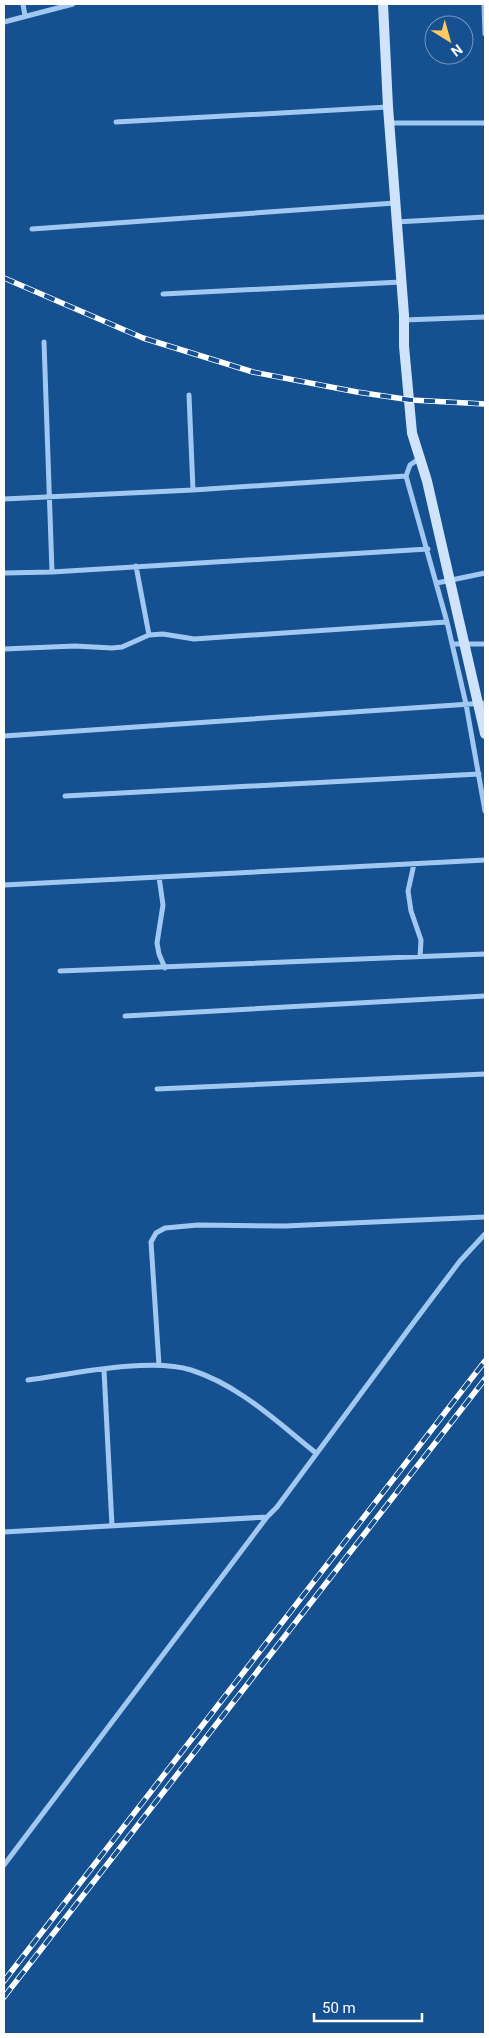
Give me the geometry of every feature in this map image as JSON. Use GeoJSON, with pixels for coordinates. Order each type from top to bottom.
{"type":"FeatureCollection","features":[{"type":"Feature","properties":{"kind":"main road"},"geometry":{"type":"LineString","coordinates":[[383,4],[389,123],[404,320],[404,346],[411,400],[412,433],[427,481],[485,734]]}},
{"type":"Feature","properties":{"kind":"street"},"geometry":{"type":"LineString","coordinates":[[24,4],[25,16]]}},
{"type":"Feature","properties":{"kind":"street"},"geometry":{"type":"LineString","coordinates":[[4,22],[73,4]]}},
{"type":"Feature","properties":{"kind":"street"},"geometry":{"type":"LineString","coordinates":[[484,4],[485,34]]}},
{"type":"Feature","properties":{"kind":"street"},"geometry":{"type":"LineString","coordinates":[[116,122],[388,107]]}},
{"type":"Feature","properties":{"kind":"street"},"geometry":{"type":"LineString","coordinates":[[389,123],[485,123]]}},
{"type":"Feature","properties":{"kind":"street"},"geometry":{"type":"LineString","coordinates":[[32,229],[395,204]]}},
{"type":"Feature","properties":{"kind":"street"},"geometry":{"type":"LineString","coordinates":[[396,222],[485,217]]}},
{"type":"Feature","properties":{"kind":"street"},"geometry":{"type":"LineString","coordinates":[[163,294],[401,282]]}},
{"type":"Feature","properties":{"kind":"street"},"geometry":{"type":"LineString","coordinates":[[404,320],[485,317]]}},
{"type":"Feature","properties":{"kind":"street"},"geometry":{"type":"LineString","coordinates":[[44,342],[52,572]]}},
{"type":"Feature","properties":{"kind":"street"},"geometry":{"type":"LineString","coordinates":[[190,395],[193,490]]}},
{"type":"Feature","properties":{"kind":"street"},"geometry":{"type":"LineString","coordinates":[[420,458],[410,465],[406,476],[448,622],[466,704],[485,811]]}},
{"type":"Feature","properties":{"kind":"street"},"geometry":{"type":"LineString","coordinates":[[4,499],[49,495],[193,490],[406,476]]}},
{"type":"Feature","properties":{"kind":"street"},"geometry":{"type":"LineString","coordinates":[[4,573],[52,572],[428,549]]}},
{"type":"Feature","properties":{"kind":"street"},"geometry":{"type":"LineString","coordinates":[[136,566],[149,635]]}},
{"type":"Feature","properties":{"kind":"street"},"geometry":{"type":"LineString","coordinates":[[437,583],[485,573]]}},
{"type":"Feature","properties":{"kind":"street"},"geometry":{"type":"LineString","coordinates":[[4,649],[75,646],[112,648],[122,647],[149,635],[163,634],[194,639],[448,622]]}},
{"type":"Feature","properties":{"kind":"street"},"geometry":{"type":"LineString","coordinates":[[452,644],[485,644]]}},
{"type":"Feature","properties":{"kind":"street"},"geometry":{"type":"LineString","coordinates":[[4,736],[485,702]]}},
{"type":"Feature","properties":{"kind":"street"},"geometry":{"type":"LineString","coordinates":[[64,796],[479,774]]}},
{"type":"Feature","properties":{"kind":"street"},"geometry":{"type":"LineString","coordinates":[[4,884],[485,860]]}},
{"type":"Feature","properties":{"kind":"street"},"geometry":{"type":"LineString","coordinates":[[414,864],[408,891],[411,911],[421,940],[420,957]]}},
{"type":"Feature","properties":{"kind":"street"},"geometry":{"type":"LineString","coordinates":[[159,876],[163,905],[156,942],[159,954],[166,968]]}},
{"type":"Feature","properties":{"kind":"street"},"geometry":{"type":"LineString","coordinates":[[60,971],[485,954]]}},
{"type":"Feature","properties":{"kind":"street"},"geometry":{"type":"LineString","coordinates":[[125,1016],[485,996]]}},
{"type":"Feature","properties":{"kind":"street"},"geometry":{"type":"LineString","coordinates":[[157,1089],[485,1074]]}},
{"type":"Feature","properties":{"kind":"street"},"geometry":{"type":"LineString","coordinates":[[159,1365],[151,1242],[156,1233],[165,1228],[198,1225],[285,1226],[485,1217]]}},
{"type":"Feature","properties":{"kind":"street"},"geometry":{"type":"LineString","coordinates":[[4,1865],[267,1517],[277,1507],[455,1268],[485,1234]]}},
{"type":"Feature","properties":{"kind":"street"},"geometry":{"type":"LineString","coordinates":[[28,1380],[159,1365],[189,1369],[224,1384],[257,1405],[316,1453]]}},
{"type":"Feature","properties":{"kind":"street"},"geometry":{"type":"LineString","coordinates":[[104,1370],[112,1526]]}},
{"type":"Feature","properties":{"kind":"street"},"geometry":{"type":"LineString","coordinates":[[4,1532],[267,1517]]}},
{"type":"Feature","properties":{"kind":"railway"},"geometry":{"type":"LineString","coordinates":[[4,278],[143,338],[253,372],[357,392],[411,400],[485,404]]}},
{"type":"Feature","properties":{"kind":"railway"},"geometry":{"type":"LineString","coordinates":[[4,1981],[485,1361]]}},
{"type":"Feature","properties":{"kind":"railway"},"geometry":{"type":"LineString","coordinates":[[4,1997],[485,1379]]}}]}
